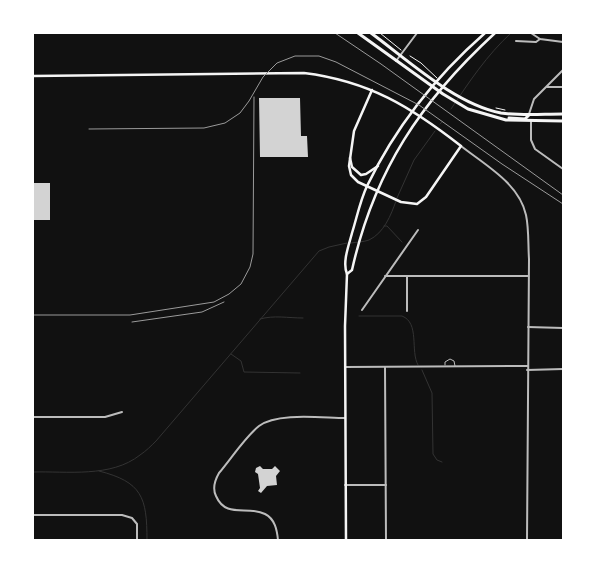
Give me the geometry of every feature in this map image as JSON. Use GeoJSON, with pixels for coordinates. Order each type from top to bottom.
{"type":"FeatureCollection","features":[{"type":"Feature","properties":{"kind":"main road"},"geometry":{"type":"LineString","coordinates":[[358,33],[449,99],[468,109],[498,119],[531,122],[563,122]]}},
{"type":"Feature","properties":{"kind":"main road"},"geometry":{"type":"LineString","coordinates":[[371,33],[453,93],[465,100],[493,111],[529,115],[563,114]]}},
{"type":"Feature","properties":{"kind":"main road"},"geometry":{"type":"LineString","coordinates":[[346,540],[345,367],[348,274],[345,268],[352,234],[367,186],[409,116],[439,78],[485,33]]}},
{"type":"Feature","properties":{"kind":"main road"},"geometry":{"type":"LineString","coordinates":[[348,274],[352,270],[362,230],[376,190],[400,146],[416,121],[447,82],[495,33]]}},
{"type":"Feature","properties":{"kind":"main road"},"geometry":{"type":"LineString","coordinates":[[33,76],[304,73],[335,77],[372,90],[405,106],[461,146],[422,201],[411,204],[401,202],[367,186],[351,175],[349,166],[354,131],[372,90]]}},
{"type":"Feature","properties":{"kind":"main road"},"geometry":{"type":"LineString","coordinates":[[468,109],[504,118],[522,119],[527,118],[529,115]]}},
{"type":"Feature","properties":{"kind":"main road"},"geometry":{"type":"LineString","coordinates":[[350,157],[352,167],[361,175],[366,174],[378,166]]}},
{"type":"Feature","properties":{"kind":"street"},"geometry":{"type":"LineString","coordinates":[[396,61],[417,33]]}},
{"type":"Feature","properties":{"kind":"street"},"geometry":{"type":"LineString","coordinates":[[531,33],[540,39],[563,42]]}},
{"type":"Feature","properties":{"kind":"street"},"geometry":{"type":"LineString","coordinates":[[516,41],[536,42],[540,39]]}},
{"type":"Feature","properties":{"kind":"street"},"geometry":{"type":"LineString","coordinates":[[529,115],[534,99],[563,70]]}},
{"type":"Feature","properties":{"kind":"street"},"geometry":{"type":"LineString","coordinates":[[546,87],[563,87]]}},
{"type":"Feature","properties":{"kind":"street"},"geometry":{"type":"LineString","coordinates":[[531,122],[531,140],[535,149],[563,170]]}},
{"type":"Feature","properties":{"kind":"street"},"geometry":{"type":"LineString","coordinates":[[461,146],[503,178],[518,194],[526,214],[528,276],[527,540]]}},
{"type":"Feature","properties":{"kind":"street"},"geometry":{"type":"LineString","coordinates":[[362,310],[418,230]]}},
{"type":"Feature","properties":{"kind":"street"},"geometry":{"type":"LineString","coordinates":[[385,276],[528,276]]}},
{"type":"Feature","properties":{"kind":"street"},"geometry":{"type":"LineString","coordinates":[[407,276],[407,311]]}},
{"type":"Feature","properties":{"kind":"street"},"geometry":{"type":"LineString","coordinates":[[528,327],[563,328]]}},
{"type":"Feature","properties":{"kind":"street"},"geometry":{"type":"LineString","coordinates":[[345,367],[528,366]]}},
{"type":"Feature","properties":{"kind":"street"},"geometry":{"type":"LineString","coordinates":[[386,367],[386,540]]}},
{"type":"Feature","properties":{"kind":"street"},"geometry":{"type":"LineString","coordinates":[[528,370],[563,369]]}},
{"type":"Feature","properties":{"kind":"street"},"geometry":{"type":"LineString","coordinates":[[33,417],[105,417],[122,412]]}},
{"type":"Feature","properties":{"kind":"street"},"geometry":{"type":"LineString","coordinates":[[278,540],[276,527],[272,520],[265,514],[254,511],[233,511],[223,507],[215,495],[215,480],[219,473],[260,426],[271,420],[289,418],[345,418]]}},
{"type":"Feature","properties":{"kind":"street"},"geometry":{"type":"LineString","coordinates":[[345,485],[386,485]]}},
{"type":"Feature","properties":{"kind":"street"},"geometry":{"type":"LineString","coordinates":[[33,515],[122,515],[132,518],[137,524],[137,540]]}},
{"type":"Feature","properties":{"kind":"lane"},"geometry":{"type":"LineString","coordinates":[[445,367],[445,362],[450,359],[454,361],[454,367]]}},
{"type":"Feature","properties":{"kind":"path"},"geometry":{"type":"LineString","coordinates":[[380,33],[399,49]]}},
{"type":"Feature","properties":{"kind":"path"},"geometry":{"type":"LineString","coordinates":[[410,56],[421,63],[442,81]]}},
{"type":"Feature","properties":{"kind":"path"},"geometry":{"type":"LineString","coordinates":[[496,108],[506,110]]}},
{"type":"Feature","properties":{"kind":"building"},"geometry":{"type":"Polygon","coordinates":[[[259,98],[300,98],[301,136],[307,136],[308,157],[260,157],[259,98]]]}},
{"type":"Feature","properties":{"kind":"building"},"geometry":{"type":"Polygon","coordinates":[[[33,183],[50,183],[50,220],[33,220],[33,183]]]}},
{"type":"Feature","properties":{"kind":"building"},"geometry":{"type":"Polygon","coordinates":[[[260,466],[263,469],[272,469],[275,466],[280,471],[276,476],[277,485],[267,486],[261,493],[258,491],[260,488],[258,474],[255,472],[256,468],[260,466]]]}},
{"type":"Feature","properties":{"kind":"waterway"},"geometry":{"type":"LineString","coordinates":[[451,109],[486,60],[511,33]]}},
{"type":"Feature","properties":{"kind":"waterway"},"geometry":{"type":"LineString","coordinates":[[397,198],[414,160],[435,131]]}},
{"type":"Feature","properties":{"kind":"waterway"},"geometry":{"type":"LineString","coordinates":[[351,243],[369,240],[379,233],[389,218],[396,201]]}},
{"type":"Feature","properties":{"kind":"waterway"},"geometry":{"type":"LineString","coordinates":[[384,226],[387,226],[402,242]]}},
{"type":"Feature","properties":{"kind":"waterway"},"geometry":{"type":"LineString","coordinates":[[33,472],[88,472],[102,470],[116,467],[128,462],[142,453],[156,441],[319,251],[347,243]]}},
{"type":"Feature","properties":{"kind":"waterway"},"geometry":{"type":"LineString","coordinates":[[359,316],[402,316],[408,320],[413,331],[418,365]]}},
{"type":"Feature","properties":{"kind":"waterway"},"geometry":{"type":"LineString","coordinates":[[260,319],[276,317],[303,318]]}},
{"type":"Feature","properties":{"kind":"waterway"},"geometry":{"type":"LineString","coordinates":[[231,354],[241,361],[244,372],[300,373]]}},
{"type":"Feature","properties":{"kind":"waterway"},"geometry":{"type":"LineString","coordinates":[[422,370],[432,393],[433,454],[437,460],[442,462]]}},
{"type":"Feature","properties":{"kind":"waterway"},"geometry":{"type":"LineString","coordinates":[[99,471],[125,480],[133,486],[139,494],[146,513],[147,540]]}},
{"type":"Feature","properties":{"kind":"railway"},"geometry":{"type":"LineString","coordinates":[[335,33],[381,64],[563,195]]}},
{"type":"Feature","properties":{"kind":"railway"},"geometry":{"type":"LineString","coordinates":[[89,129],[204,128],[225,123],[240,113],[263,77],[277,63],[295,56],[319,56],[336,62],[419,105],[502,164],[563,204]]}},
{"type":"Feature","properties":{"kind":"railway"},"geometry":{"type":"LineString","coordinates":[[33,315],[130,315],[214,302],[229,294],[241,284],[250,267],[253,254],[254,97]]}},
{"type":"Feature","properties":{"kind":"railway"},"geometry":{"type":"LineString","coordinates":[[132,322],[202,312],[224,302]]}}]}
